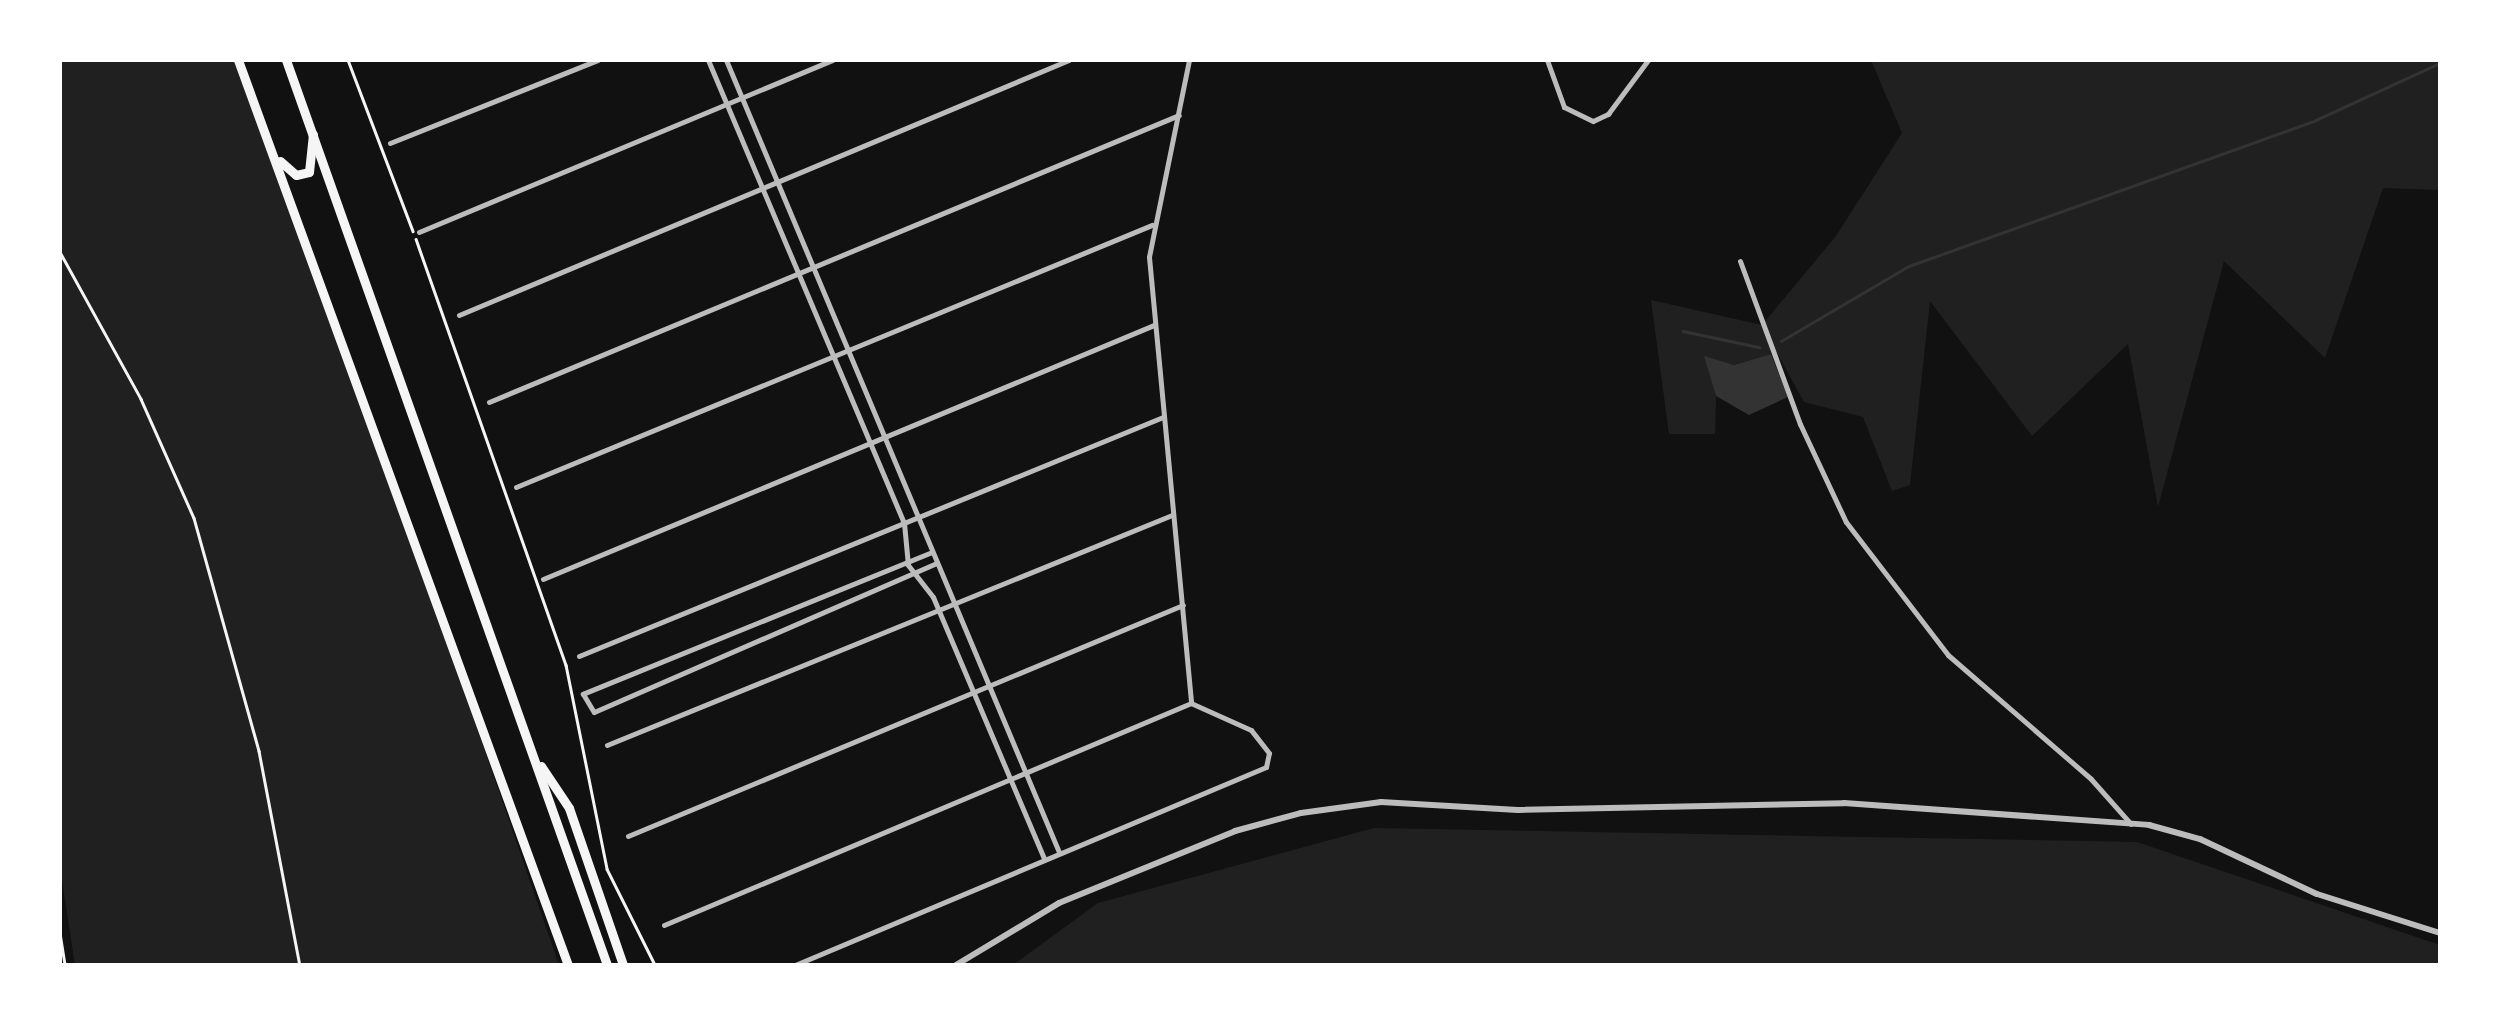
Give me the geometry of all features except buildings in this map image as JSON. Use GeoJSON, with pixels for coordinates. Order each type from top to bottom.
{"type":"FeatureCollection","features":[{"type":"Feature","properties":{"kind":"main road"},"geometry":{"type":"LineString","coordinates":[[238,60],[568,965]]}},
{"type":"Feature","properties":{"kind":"main road"},"geometry":{"type":"LineString","coordinates":[[286,60],[313,127],[607,965]]}},
{"type":"Feature","properties":{"kind":"main road"},"geometry":{"type":"LineString","coordinates":[[272,150],[296,175],[309,172],[313,127]]}},
{"type":"Feature","properties":{"kind":"main road"},"geometry":{"type":"LineString","coordinates":[[534,756],[569,808],[624,965]]}},
{"type":"Feature","properties":{"kind":"street"},"geometry":{"type":"LineString","coordinates":[[390,143],[598,60]]}},
{"type":"Feature","properties":{"kind":"street"},"geometry":{"type":"LineString","coordinates":[[708,60],[904,523],[907,560],[939,611],[1044,859]]}},
{"type":"Feature","properties":{"kind":"street"},"geometry":{"type":"LineString","coordinates":[[726,60],[1059,852]]}},
{"type":"Feature","properties":{"kind":"street"},"geometry":{"type":"LineString","coordinates":[[419,232],[833,60]]}},
{"type":"Feature","properties":{"kind":"street"},"geometry":{"type":"LineString","coordinates":[[459,315],[1069,60]]}},
{"type":"Feature","properties":{"kind":"street"},"geometry":{"type":"LineString","coordinates":[[1189,60],[1152,226],[1154,326],[1190,704]]}},
{"type":"Feature","properties":{"kind":"street"},"geometry":{"type":"LineString","coordinates":[[1547,60],[1570,112],[1593,120],[1618,103],[1648,60]]}},
{"type":"Feature","properties":{"kind":"street"},"geometry":{"type":"LineString","coordinates":[[490,402],[1179,115]]}},
{"type":"Feature","properties":{"kind":"street"},"geometry":{"type":"LineString","coordinates":[[516,487],[1152,226]]}},
{"type":"Feature","properties":{"kind":"street"},"geometry":{"type":"LineString","coordinates":[[1740,262],[1800,424],[1846,522],[1948,655],[2091,780],[2131,824]]}},
{"type":"Feature","properties":{"kind":"street"},"geometry":{"type":"LineString","coordinates":[[543,578],[882,433],[1154,326]]}},
{"type":"Feature","properties":{"kind":"street"},"geometry":{"type":"LineString","coordinates":[[579,656],[1163,416]]}},
{"type":"Feature","properties":{"kind":"street"},"geometry":{"type":"LineString","coordinates":[[607,745],[1172,515]]}},
{"type":"Feature","properties":{"kind":"street"},"geometry":{"type":"LineString","coordinates":[[932,552],[583,694],[594,712],[915,576],[936,562]]}},
{"type":"Feature","properties":{"kind":"street"},"geometry":{"type":"LineString","coordinates":[[628,836],[1183,605]]}},
{"type":"Feature","properties":{"kind":"street"},"geometry":{"type":"LineString","coordinates":[[664,924],[1023,770],[1190,704],[1251,730],[1269,753],[1260,770],[795,965]]}},
{"type":"Feature","properties":{"kind":"street"},"geometry":{"type":"LineString","coordinates":[[956,965],[1026,920],[1141,868],[1267,820],[1350,804],[1518,810],[1844,803],[2131,824],[2181,832],[2317,894],[2440,934]]}},
{"type":"Feature","properties":{"kind":"path"},"geometry":{"type":"LineString","coordinates":[[348,60],[566,665],[607,869],[655,965]]}},
{"type":"Feature","properties":{"kind":"path"},"geometry":{"type":"LineString","coordinates":[[60,252],[141,398],[194,518],[254,732],[300,965]]}},
{"type":"Feature","properties":{"kind":"path"},"geometry":{"type":"LineString","coordinates":[[60,934],[65,965]]}},
{"type":"Feature","properties":{"kind":"shaded area"},"geometry":{"type":"Polygon","coordinates":[[[60,60],[238,60],[283,168],[559,965],[75,965],[60,867],[60,60]]]}},
{"type":"Feature","properties":{"kind":"shaded area"},"geometry":{"type":"Polygon","coordinates":[[[1871,60],[2440,60],[2440,190],[2383,188],[2325,358],[2224,261],[2158,507],[2128,344],[2032,436],[1930,301],[1910,485],[1892,491],[1863,417],[1804,402],[1765,331],[1771,354],[1734,365],[1705,357],[1716,396],[1715,434],[1669,434],[1651,300],[1762,325],[1836,236],[1902,133],[1871,60]]]}},
{"type":"Feature","properties":{"kind":"shaded area"},"geometry":{"type":"Polygon","coordinates":[[[1771,354],[1788,397],[1749,415],[1716,396],[1704,356],[1734,365],[1771,354]]]}},
{"type":"Feature","properties":{"kind":"shaded area"},"geometry":{"type":"Polygon","coordinates":[[[1374,828],[2137,842],[2440,945],[2440,965],[1013,965],[1098,903],[1374,828]]]}},
{"type":"Feature","properties":{"kind":"waterway"},"geometry":{"type":"LineString","coordinates":[[1781,341],[1909,266],[2316,120],[2440,63]]}},
{"type":"Feature","properties":{"kind":"waterway"},"geometry":{"type":"LineString","coordinates":[[1683,331],[1759,347]]}}]}
